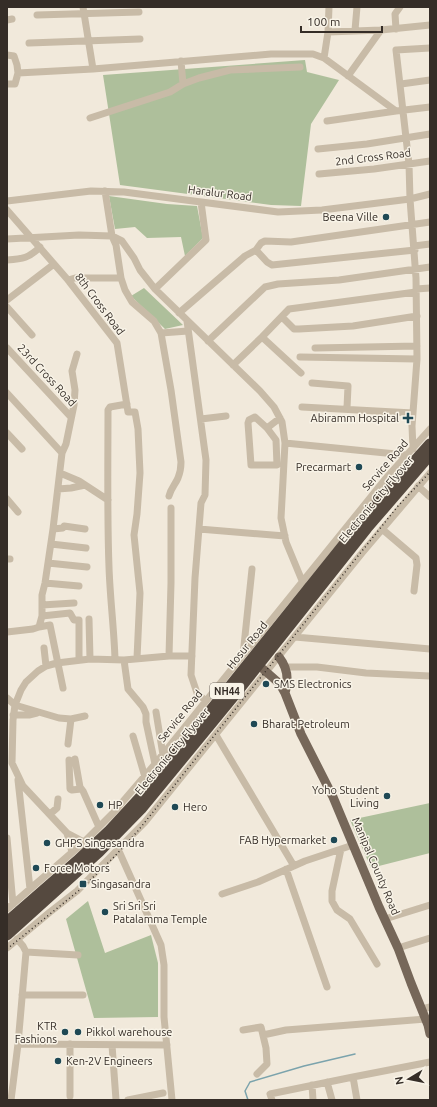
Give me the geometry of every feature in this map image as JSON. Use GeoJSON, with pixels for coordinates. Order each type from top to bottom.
{"type":"FeatureCollection","features":[{"type":"Feature","properties":{"kind":"highway","name":"Hosur Road"},"geometry":{"type":"LineString","coordinates":[[7,922],[110,830],[144,792],[176,747],[272,627],[378,502],[396,474],[430,444]]}},
{"type":"Feature","properties":{"kind":"highway","name":"Electronic City Flyover"},"geometry":{"type":"LineString","coordinates":[[7,927],[110,834],[147,795],[377,508],[430,448]]}},
{"type":"Feature","properties":{"kind":"highway","name":"Electronic City Flyover"},"geometry":{"type":"LineString","coordinates":[[10,938],[141,809],[233,697],[367,528],[430,455]]}},
{"type":"Feature","properties":{"kind":"highway","name":"NH44"},"geometry":{"type":"LineString","coordinates":[[10,938],[78,879],[130,829],[160,796],[265,670],[371,533],[430,464]]}},
{"type":"Feature","properties":{"kind":"main road"},"geometry":{"type":"LineString","coordinates":[[279,657],[285,667],[287,685],[285,693]]}},
{"type":"Feature","properties":{"kind":"main road","name":"Manipal County Road"},"geometry":{"type":"LineString","coordinates":[[265,670],[280,684],[285,693],[301,734],[333,797],[398,948],[411,984],[426,1008],[426,1019],[430,1034]]}},
{"type":"Feature","properties":{"kind":"street"},"geometry":{"type":"LineString","coordinates":[[324,58],[328,32],[329,7]]}},
{"type":"Feature","properties":{"kind":"street"},"geometry":{"type":"LineString","coordinates":[[355,30],[357,7]]}},
{"type":"Feature","properties":{"kind":"street"},"geometry":{"type":"LineString","coordinates":[[396,28],[395,14],[400,7]]}},
{"type":"Feature","properties":{"kind":"street"},"geometry":{"type":"LineString","coordinates":[[37,15],[84,11],[140,12]]}},
{"type":"Feature","properties":{"kind":"street"},"geometry":{"type":"LineString","coordinates":[[84,11],[93,69]]}},
{"type":"Feature","properties":{"kind":"street"},"geometry":{"type":"LineString","coordinates":[[328,32],[381,30],[430,25]]}},
{"type":"Feature","properties":{"kind":"street"},"geometry":{"type":"LineString","coordinates":[[348,76],[381,30]]}},
{"type":"Feature","properties":{"kind":"street"},"geometry":{"type":"LineString","coordinates":[[29,43],[140,39]]}},
{"type":"Feature","properties":{"kind":"street"},"geometry":{"type":"LineString","coordinates":[[413,449],[412,432],[417,359],[416,269],[410,199],[410,164],[396,50],[430,48]]}},
{"type":"Feature","properties":{"kind":"street"},"geometry":{"type":"LineString","coordinates":[[18,73],[93,69],[181,61],[301,53],[313,54],[324,58],[396,112]]}},
{"type":"Feature","properties":{"kind":"street"},"geometry":{"type":"LineString","coordinates":[[7,55],[14,56],[18,73],[15,84],[7,84]]}},
{"type":"Feature","properties":{"kind":"street"},"geometry":{"type":"LineString","coordinates":[[181,61],[183,84]]}},
{"type":"Feature","properties":{"kind":"street"},"geometry":{"type":"LineString","coordinates":[[90,118],[170,92],[183,84],[199,78],[230,70],[300,67]]}},
{"type":"Feature","properties":{"kind":"street"},"geometry":{"type":"LineString","coordinates":[[401,84],[430,80]]}},
{"type":"Feature","properties":{"kind":"street"},"geometry":{"type":"LineString","coordinates":[[327,121],[430,107]]}},
{"type":"Feature","properties":{"kind":"street"},"geometry":{"type":"LineString","coordinates":[[318,149],[430,134]]}},
{"type":"Feature","properties":{"kind":"street","name":"2nd Cross Road"},"geometry":{"type":"LineString","coordinates":[[319,174],[430,161]]}},
{"type":"Feature","properties":{"kind":"street","name":"Haralur Road"},"geometry":{"type":"LineString","coordinates":[[7,202],[91,191],[105,191],[124,192],[278,212],[322,210],[410,199],[430,194]]}},
{"type":"Feature","properties":{"kind":"street"},"geometry":{"type":"LineString","coordinates":[[105,191],[112,236],[116,245],[121,278],[125,290],[132,302],[154,321],[161,333],[181,462],[181,471],[171,488],[169,496]]}},
{"type":"Feature","properties":{"kind":"street"},"geometry":{"type":"LineString","coordinates":[[155,289],[206,240],[201,202]]}},
{"type":"Feature","properties":{"kind":"street","name":"8th Cross Road"},"geometry":{"type":"LineString","coordinates":[[7,210],[68,280],[117,343],[128,412],[135,412],[138,429],[140,473],[134,535],[140,593],[137,658]]}},
{"type":"Feature","properties":{"kind":"street"},"geometry":{"type":"LineString","coordinates":[[179,313],[245,256],[256,250],[261,243],[265,241],[291,242],[430,222]]}},
{"type":"Feature","properties":{"kind":"street"},"geometry":{"type":"LineString","coordinates":[[7,239],[31,237],[112,236],[122,241],[134,258],[140,270],[155,289],[260,391],[274,407],[282,422],[285,443],[281,460],[281,518],[285,536],[303,582]]}},
{"type":"Feature","properties":{"kind":"street"},"geometry":{"type":"LineString","coordinates":[[256,250],[267,262],[272,265],[415,248],[430,244]]}},
{"type":"Feature","properties":{"kind":"street"},"geometry":{"type":"LineString","coordinates":[[7,260],[21,260],[32,255],[40,247]]}},
{"type":"Feature","properties":{"kind":"street"},"geometry":{"type":"LineString","coordinates":[[7,300],[54,264]]}},
{"type":"Feature","properties":{"kind":"street"},"geometry":{"type":"LineString","coordinates":[[208,341],[265,287],[278,284],[338,280],[430,267]]}},
{"type":"Feature","properties":{"kind":"street"},"geometry":{"type":"LineString","coordinates":[[68,280],[74,278],[121,278]]}},
{"type":"Feature","properties":{"kind":"street"},"geometry":{"type":"LineString","coordinates":[[233,365],[289,309],[430,288]]}},
{"type":"Feature","properties":{"kind":"street"},"geometry":{"type":"LineString","coordinates":[[7,307],[32,335]]}},
{"type":"Feature","properties":{"kind":"street"},"geometry":{"type":"LineString","coordinates":[[282,317],[294,329],[353,326],[416,316]]}},
{"type":"Feature","properties":{"kind":"street"},"geometry":{"type":"LineString","coordinates":[[187,321],[206,460],[206,495],[201,503],[191,675],[197,693],[206,701]]}},
{"type":"Feature","properties":{"kind":"street"},"geometry":{"type":"LineString","coordinates":[[161,333],[188,331]]}},
{"type":"Feature","properties":{"kind":"street"},"geometry":{"type":"LineString","coordinates":[[262,337],[301,373]]}},
{"type":"Feature","properties":{"kind":"street"},"geometry":{"type":"LineString","coordinates":[[316,348],[417,346]]}},
{"type":"Feature","properties":{"kind":"street","name":"23rd Cross Road"},"geometry":{"type":"LineString","coordinates":[[7,348],[71,417]]}},
{"type":"Feature","properties":{"kind":"street"},"geometry":{"type":"LineString","coordinates":[[39,627],[42,616],[42,595],[51,544],[62,453],[66,444],[75,390],[72,371],[77,354]]}},
{"type":"Feature","properties":{"kind":"street"},"geometry":{"type":"LineString","coordinates":[[300,357],[417,359]]}},
{"type":"Feature","properties":{"kind":"street"},"geometry":{"type":"LineString","coordinates":[[312,383],[348,386],[347,408]]}},
{"type":"Feature","properties":{"kind":"street"},"geometry":{"type":"LineString","coordinates":[[7,393],[62,453]]}},
{"type":"Feature","properties":{"kind":"street"},"geometry":{"type":"LineString","coordinates":[[115,659],[109,569],[108,410],[110,407],[127,404]]}},
{"type":"Feature","properties":{"kind":"street"},"geometry":{"type":"LineString","coordinates":[[302,407],[347,408],[413,413]]}},
{"type":"Feature","properties":{"kind":"street"},"geometry":{"type":"LineString","coordinates":[[201,419],[226,416]]}},
{"type":"Feature","properties":{"kind":"street"},"geometry":{"type":"LineString","coordinates":[[255,417],[268,428],[276,440],[281,460],[277,465],[250,465],[249,420],[255,417]]}},
{"type":"Feature","properties":{"kind":"street"},"geometry":{"type":"LineString","coordinates":[[268,428],[280,418]]}},
{"type":"Feature","properties":{"kind":"street","name":"Service Road"},"geometry":{"type":"LineString","coordinates":[[7,909],[84,842],[113,813],[163,755],[176,747],[206,701],[243,655],[272,627],[303,582],[396,474],[406,455],[430,429]]}},
{"type":"Feature","properties":{"kind":"street"},"geometry":{"type":"LineString","coordinates":[[7,433],[22,449]]}},
{"type":"Feature","properties":{"kind":"street"},"geometry":{"type":"LineString","coordinates":[[285,443],[406,455]]}},
{"type":"Feature","properties":{"kind":"street"},"geometry":{"type":"LineString","coordinates":[[60,473],[85,484],[108,500]]}},
{"type":"Feature","properties":{"kind":"street"},"geometry":{"type":"LineString","coordinates":[[7,948],[10,938],[76,891],[145,822],[216,735],[265,670],[279,657],[382,529],[430,473]]}},
{"type":"Feature","properties":{"kind":"street"},"geometry":{"type":"LineString","coordinates":[[58,489],[71,488],[85,484]]}},
{"type":"Feature","properties":{"kind":"street"},"geometry":{"type":"LineString","coordinates":[[418,486],[430,497]]}},
{"type":"Feature","properties":{"kind":"street"},"geometry":{"type":"LineString","coordinates":[[7,499],[18,512]]}},
{"type":"Feature","properties":{"kind":"street"},"geometry":{"type":"LineString","coordinates":[[169,656],[171,508]]}},
{"type":"Feature","properties":{"kind":"street"},"geometry":{"type":"LineString","coordinates":[[53,529],[63,528],[64,526],[85,529]]}},
{"type":"Feature","properties":{"kind":"street"},"geometry":{"type":"LineString","coordinates":[[199,529],[285,536]]}},
{"type":"Feature","properties":{"kind":"street"},"geometry":{"type":"LineString","coordinates":[[382,529],[416,558],[417,565],[414,591]]}},
{"type":"Feature","properties":{"kind":"street"},"geometry":{"type":"LineString","coordinates":[[51,544],[86,548]]}},
{"type":"Feature","properties":{"kind":"street"},"geometry":{"type":"LineString","coordinates":[[48,563],[87,567]]}},
{"type":"Feature","properties":{"kind":"street"},"geometry":{"type":"LineString","coordinates":[[243,655],[252,569]]}},
{"type":"Feature","properties":{"kind":"street"},"geometry":{"type":"LineString","coordinates":[[45,583],[79,586]]}},
{"type":"Feature","properties":{"kind":"street"},"geometry":{"type":"LineString","coordinates":[[42,605],[74,603]]}},
{"type":"Feature","properties":{"kind":"street"},"geometry":{"type":"LineString","coordinates":[[42,616],[70,613],[74,620],[79,620],[79,660]]}},
{"type":"Feature","properties":{"kind":"street"},"geometry":{"type":"LineString","coordinates":[[89,619],[90,659]]}},
{"type":"Feature","properties":{"kind":"street"},"geometry":{"type":"LineString","coordinates":[[7,632],[33,629],[50,625],[63,688]]}},
{"type":"Feature","properties":{"kind":"street"},"geometry":{"type":"LineString","coordinates":[[295,637],[430,649]]}},
{"type":"Feature","properties":{"kind":"street"},"geometry":{"type":"LineString","coordinates":[[44,648],[46,666]]}},
{"type":"Feature","properties":{"kind":"street"},"geometry":{"type":"LineString","coordinates":[[84,842],[67,833],[23,786],[9,762],[11,718],[21,690],[26,682],[38,671],[46,666],[57,663],[90,659],[124,660],[169,656],[192,656]]}},
{"type":"Feature","properties":{"kind":"street"},"geometry":{"type":"LineString","coordinates":[[124,660],[128,689],[151,714],[163,755]]}},
{"type":"Feature","properties":{"kind":"street"},"geometry":{"type":"LineString","coordinates":[[285,667],[317,667],[366,673],[430,676]]}},
{"type":"Feature","properties":{"kind":"street"},"geometry":{"type":"LineString","coordinates":[[7,698],[15,705],[60,718],[71,719],[85,716]]}},
{"type":"Feature","properties":{"kind":"street"},"geometry":{"type":"LineString","coordinates":[[11,718],[38,712]]}},
{"type":"Feature","properties":{"kind":"street"},"geometry":{"type":"LineString","coordinates":[[151,714],[146,722],[155,764]]}},
{"type":"Feature","properties":{"kind":"street"},"geometry":{"type":"LineString","coordinates":[[68,744],[71,719]]}},
{"type":"Feature","properties":{"kind":"street"},"geometry":{"type":"LineString","coordinates":[[216,735],[294,866]]}},
{"type":"Feature","properties":{"kind":"street"},"geometry":{"type":"LineString","coordinates":[[133,736],[145,777]]}},
{"type":"Feature","properties":{"kind":"street"},"geometry":{"type":"LineString","coordinates":[[72,759],[81,789],[99,827]]}},
{"type":"Feature","properties":{"kind":"street"},"geometry":{"type":"LineString","coordinates":[[18,778],[30,889]]}},
{"type":"Feature","properties":{"kind":"street"},"geometry":{"type":"LineString","coordinates":[[50,814],[57,808],[58,799]]}},
{"type":"Feature","properties":{"kind":"street"},"geometry":{"type":"LineString","coordinates":[[67,833],[72,852]]}},
{"type":"Feature","properties":{"kind":"street"},"geometry":{"type":"LineString","coordinates":[[7,838],[13,904]]}},
{"type":"Feature","properties":{"kind":"street"},"geometry":{"type":"LineString","coordinates":[[222,894],[258,882],[305,861],[354,845]]}},
{"type":"Feature","properties":{"kind":"street"},"geometry":{"type":"LineString","coordinates":[[118,849],[161,945],[164,965],[164,1017],[172,1100]]}},
{"type":"Feature","properties":{"kind":"street"},"geometry":{"type":"LineString","coordinates":[[341,849],[332,891],[332,901],[337,910],[350,919],[377,964]]}},
{"type":"Feature","properties":{"kind":"street"},"geometry":{"type":"LineString","coordinates":[[286,869],[327,987]]}},
{"type":"Feature","properties":{"kind":"street"},"geometry":{"type":"LineString","coordinates":[[385,919],[430,905]]}},
{"type":"Feature","properties":{"kind":"street"},"geometry":{"type":"LineString","coordinates":[[10,938],[23,946],[26,952],[18,1044],[11,1100]]}},
{"type":"Feature","properties":{"kind":"street"},"geometry":{"type":"LineString","coordinates":[[398,948],[430,938]]}},
{"type":"Feature","properties":{"kind":"street"},"geometry":{"type":"LineString","coordinates":[[26,952],[78,955]]}},
{"type":"Feature","properties":{"kind":"street"},"geometry":{"type":"LineString","coordinates":[[22,995],[83,995]]}},
{"type":"Feature","properties":{"kind":"street"},"geometry":{"type":"LineString","coordinates":[[263,1035],[286,1030],[426,1019]]}},
{"type":"Feature","properties":{"kind":"street"},"geometry":{"type":"LineString","coordinates":[[243,1030],[261,1027],[266,1048],[267,1064],[257,1074]]}},
{"type":"Feature","properties":{"kind":"street"},"geometry":{"type":"LineString","coordinates":[[18,1044],[167,1045]]}},
{"type":"Feature","properties":{"kind":"street"},"geometry":{"type":"LineString","coordinates":[[70,1044],[70,1096]]}},
{"type":"Feature","properties":{"kind":"street"},"geometry":{"type":"LineString","coordinates":[[112,1045],[116,1100]]}},
{"type":"Feature","properties":{"kind":"street"},"geometry":{"type":"LineString","coordinates":[[272,1100],[270,1094],[430,1062]]}},
{"type":"Feature","properties":{"kind":"street"},"geometry":{"type":"LineString","coordinates":[[353,1077],[357,1100]]}},
{"type":"Feature","properties":{"kind":"street"},"geometry":{"type":"LineString","coordinates":[[328,1082],[332,1100]]}},
{"type":"Feature","properties":{"kind":"street"},"geometry":{"type":"LineString","coordinates":[[312,1085],[313,1100]]}},
{"type":"Feature","properties":{"kind":"street"},"geometry":{"type":"LineString","coordinates":[[128,1100],[163,1093]]}},
{"type":"Feature","properties":{"kind":"green space"},"geometry":{"type":"Polygon","coordinates":[[[305,60],[307,72],[339,80],[311,124],[301,206],[271,205],[120,185],[103,75],[305,60]]]}},
{"type":"Feature","properties":{"kind":"green space"},"geometry":{"type":"Polygon","coordinates":[[[109,196],[167,204],[197,206],[203,238],[185,256],[181,237],[147,238],[135,227],[115,229],[109,196]]]}},
{"type":"Feature","properties":{"kind":"green space"},"geometry":{"type":"Polygon","coordinates":[[[144,288],[183,325],[165,329],[131,296],[144,288]]]}},
{"type":"Feature","properties":{"kind":"green space"},"geometry":{"type":"Polygon","coordinates":[[[430,803],[430,853],[371,868],[350,820],[430,803]]]}},
{"type":"Feature","properties":{"kind":"green space"},"geometry":{"type":"Polygon","coordinates":[[[88,901],[105,953],[151,935],[158,963],[158,1017],[94,1018],[66,919],[88,901]]]}},
{"type":"Feature","properties":{"kind":"waterway"},"geometry":{"type":"LineString","coordinates":[[248,1100],[245,1091],[250,1082],[304,1066],[355,1054]]}},
{"type":"Feature","properties":{"kind":"railway"},"geometry":{"type":"LineString","coordinates":[[7,949],[82,888],[137,832],[398,506],[430,472]]}},
{"type":"Feature","properties":{"kind":"place","name":"Beena Ville"},"geometry":{"type":"Point","coordinates":[386,217]}},
{"type":"Feature","properties":{"kind":"place","name":"Abiramm Hospital"},"geometry":{"type":"Point","coordinates":[408,418]}},
{"type":"Feature","properties":{"kind":"place","name":"Precarmart"},"geometry":{"type":"Point","coordinates":[359,467]}},
{"type":"Feature","properties":{"kind":"place","name":"SMS Electronics"},"geometry":{"type":"Point","coordinates":[266,684]}},
{"type":"Feature","properties":{"kind":"place","name":"Bharat Petroleum"},"geometry":{"type":"Point","coordinates":[254,724]}},
{"type":"Feature","properties":{"kind":"place","name":"Yoho Student Living"},"geometry":{"type":"Point","coordinates":[387,796]}},
{"type":"Feature","properties":{"kind":"place","name":"HP"},"geometry":{"type":"Point","coordinates":[100,805]}},
{"type":"Feature","properties":{"kind":"place","name":"Hero"},"geometry":{"type":"Point","coordinates":[175,807]}},
{"type":"Feature","properties":{"kind":"place","name":"FAB Hypermarket"},"geometry":{"type":"Point","coordinates":[334,840]}},
{"type":"Feature","properties":{"kind":"place","name":"GHPS Singasandra"},"geometry":{"type":"Point","coordinates":[47,843]}},
{"type":"Feature","properties":{"kind":"place","name":"Force Motors"},"geometry":{"type":"Point","coordinates":[36,868]}},
{"type":"Feature","properties":{"kind":"place","name":"Singasandra"},"geometry":{"type":"Point","coordinates":[83,884]}},
{"type":"Feature","properties":{"kind":"place","name":"Sri Sri Sri Patalamma Temple"},"geometry":{"type":"Point","coordinates":[105,912]}},
{"type":"Feature","properties":{"kind":"place","name":"KTR Fashions"},"geometry":{"type":"Point","coordinates":[65,1032]}},
{"type":"Feature","properties":{"kind":"place","name":"Pikkol warehouse"},"geometry":{"type":"Point","coordinates":[78,1032]}},
{"type":"Feature","properties":{"kind":"place","name":"Ken-2V Engineers"},"geometry":{"type":"Point","coordinates":[58,1061]}}]}
